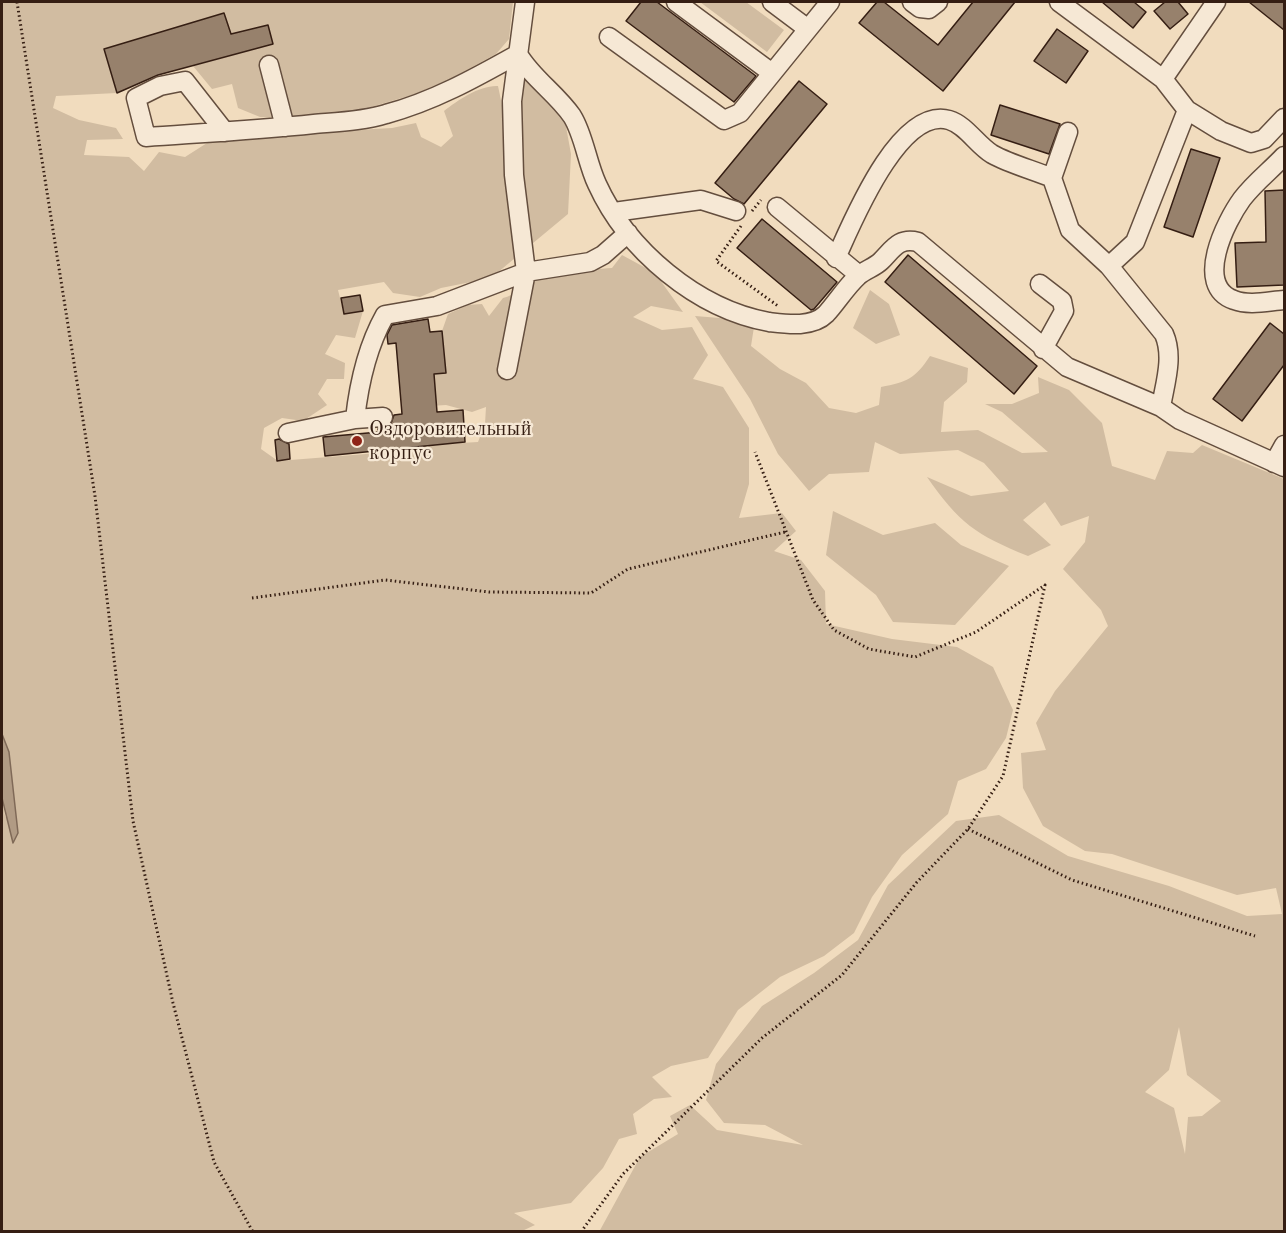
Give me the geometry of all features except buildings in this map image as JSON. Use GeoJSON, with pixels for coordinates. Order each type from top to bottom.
{"type":"FeatureCollection","features":[{"type":"Feature","properties":{"kind":"street"},"geometry":{"type":"LineString","coordinates":[[507,370],[526,272],[513,156],[512,101],[525,2]]}},
{"type":"Feature","properties":{"kind":"street"},"geometry":{"type":"LineString","coordinates":[[676,2],[772,73]]}},
{"type":"Feature","properties":{"kind":"street"},"geometry":{"type":"LineString","coordinates":[[772,2],[808,29]]}},
{"type":"Feature","properties":{"kind":"street"},"geometry":{"type":"LineString","coordinates":[[609,37],[724,120],[740,113],[830,2]]}},
{"type":"Feature","properties":{"kind":"street"},"geometry":{"type":"LineString","coordinates":[[912,2],[923,9],[929,9],[938,2]]}},
{"type":"Feature","properties":{"kind":"street"},"geometry":{"type":"LineString","coordinates":[[1059,2],[1163,79],[1187,110],[1221,131],[1251,143],[1264,139],[1284,118]]}},
{"type":"Feature","properties":{"kind":"street"},"geometry":{"type":"LineString","coordinates":[[1163,79],[1216,2]]}},
{"type":"Feature","properties":{"kind":"street"},"geometry":{"type":"LineString","coordinates":[[225,132],[185,81],[160,86],[136,98],[146,137],[225,132],[285,127],[384,115],[439,97],[518,54]]}},
{"type":"Feature","properties":{"kind":"street"},"geometry":{"type":"LineString","coordinates":[[518,54],[526,67],[561,101],[574,119],[590,168],[627,233],[672,278],[721,305],[758,320],[802,324],[813,322],[824,316],[859,275],[880,262],[900,242],[909,239],[918,242],[1067,367],[1161,407],[1180,420],[1279,465],[1284,445]]}},
{"type":"Feature","properties":{"kind":"street"},"geometry":{"type":"LineString","coordinates":[[269,65],[285,127]]}},
{"type":"Feature","properties":{"kind":"street"},"geometry":{"type":"LineString","coordinates":[[1109,266],[1135,242],[1187,110]]}},
{"type":"Feature","properties":{"kind":"street"},"geometry":{"type":"LineString","coordinates":[[836,258],[864,196],[896,147],[914,129],[932,120],[949,120],[991,153],[1052,178]]}},
{"type":"Feature","properties":{"kind":"street"},"geometry":{"type":"LineString","coordinates":[[1068,132],[1052,178],[1070,230],[1109,266],[1164,334],[1169,346],[1161,407]]}},
{"type":"Feature","properties":{"kind":"street"},"geometry":{"type":"LineString","coordinates":[[1284,156],[1235,209],[1216,252],[1213,266],[1216,281],[1223,293],[1232,300],[1246,303],[1284,300]]}},
{"type":"Feature","properties":{"kind":"street"},"geometry":{"type":"LineString","coordinates":[[614,212],[701,200],[742,217]]}},
{"type":"Feature","properties":{"kind":"street"},"geometry":{"type":"LineString","coordinates":[[777,207],[859,275]]}},
{"type":"Feature","properties":{"kind":"street"},"geometry":{"type":"LineString","coordinates":[[355,418],[359,386],[376,332],[385,315],[437,306],[526,272],[590,262],[603,255],[627,233]]}},
{"type":"Feature","properties":{"kind":"street"},"geometry":{"type":"LineString","coordinates":[[1040,284],[1062,301],[1064,311],[1043,349]]}},
{"type":"Feature","properties":{"kind":"street"},"geometry":{"type":"LineString","coordinates":[[288,433],[355,418],[383,417]]}},
{"type":"Feature","properties":{"kind":"path"},"geometry":{"type":"LineString","coordinates":[[17,2],[95,496],[133,821],[173,1003],[214,1162],[253,1232]]}},
{"type":"Feature","properties":{"kind":"path"},"geometry":{"type":"LineString","coordinates":[[777,207],[762,198],[742,217],[716,261],[802,324]]}},
{"type":"Feature","properties":{"kind":"path"},"geometry":{"type":"LineString","coordinates":[[580,1232],[623,1174],[762,1038],[842,975],[917,882],[968,829],[1003,776],[1045,585],[976,632],[915,657],[869,649],[834,630],[813,600],[755,452]]}},
{"type":"Feature","properties":{"kind":"path"},"geometry":{"type":"LineString","coordinates":[[252,598],[385,580],[489,592],[591,593],[628,569],[785,532]]}},
{"type":"Feature","properties":{"kind":"path"},"geometry":{"type":"LineString","coordinates":[[968,829],[1072,880],[1255,936]]}},
{"type":"Feature","properties":{"kind":"shaded area"},"geometry":{"type":"Polygon","coordinates":[[[2,2],[513,2],[509,39],[496,54],[452,78],[415,94],[361,110],[301,118],[260,117],[238,108],[232,84],[212,89],[193,66],[273,44],[268,25],[232,34],[234,46],[224,13],[104,49],[117,93],[56,96],[53,108],[79,120],[116,128],[123,139],[87,140],[84,155],[129,157],[144,171],[159,152],[185,157],[207,143],[302,133],[392,128],[416,123],[421,137],[441,147],[453,136],[444,111],[462,98],[491,86],[498,86],[503,110],[517,78],[530,80],[565,121],[571,154],[568,214],[491,278],[441,288],[420,297],[393,293],[384,282],[338,290],[344,314],[363,311],[355,338],[336,335],[325,354],[345,363],[344,379],[327,379],[318,394],[327,405],[303,421],[282,418],[264,428],[261,449],[278,461],[391,452],[391,447],[478,442],[485,424],[486,407],[472,412],[446,405],[414,407],[434,374],[446,372],[442,331],[448,314],[468,305],[482,304],[489,316],[503,298],[532,282],[561,273],[612,268],[622,255],[655,273],[683,312],[651,306],[633,317],[662,330],[692,327],[708,355],[693,379],[723,387],[749,428],[749,484],[739,518],[782,513],[796,531],[774,551],[801,560],[825,591],[826,624],[892,639],[957,647],[993,667],[1013,710],[1006,738],[986,769],[958,781],[948,814],[902,855],[872,897],[854,933],[824,956],[780,977],[738,1010],[708,1058],[671,1066],[652,1077],[672,1097],[654,1099],[633,1114],[637,1134],[619,1139],[603,1168],[571,1203],[514,1213],[535,1225],[522,1231],[2,1231],[2,798],[5,816],[18,833],[9,752],[2,734],[2,2]]]}},
{"type":"Feature","properties":{"kind":"shaded area"},"geometry":{"type":"Polygon","coordinates":[[[700,2],[746,2],[784,30],[767,52],[700,2]]]}},
{"type":"Feature","properties":{"kind":"shaded area"},"geometry":{"type":"Polygon","coordinates":[[[870,290],[889,304],[900,335],[876,344],[853,328],[870,290]]]}},
{"type":"Feature","properties":{"kind":"shaded area"},"geometry":{"type":"Polygon","coordinates":[[[695,316],[732,319],[754,327],[751,346],[780,369],[806,383],[829,408],[856,413],[879,405],[881,387],[898,383],[915,375],[930,356],[968,368],[967,382],[944,402],[941,432],[978,430],[1022,453],[1048,452],[1002,412],[985,404],[1012,404],[1039,393],[1038,377],[1069,390],[1102,423],[1112,466],[1155,480],[1167,451],[1193,453],[1202,445],[1284,479],[1284,1231],[599,1232],[640,1157],[678,1134],[670,1116],[690,1105],[717,1130],[803,1145],[765,1125],[724,1123],[706,1100],[716,1064],[762,1006],[814,973],[858,940],[888,885],[956,821],[999,815],[1068,856],[1169,886],[1247,916],[1282,914],[1276,888],[1237,895],[1112,854],[1085,851],[1043,826],[1023,788],[1021,753],[1046,750],[1036,723],[1055,691],[1108,626],[1101,610],[1063,569],[1085,542],[1089,516],[1061,526],[1045,502],[1023,520],[1051,545],[1028,556],[995,541],[970,526],[949,506],[927,477],[971,496],[1009,491],[984,463],[958,450],[900,454],[875,442],[869,472],[829,474],[809,491],[778,454],[750,399],[695,316]],[[1179,1027],[1169,1070],[1145,1092],[1174,1108],[1185,1154],[1188,1117],[1202,1116],[1221,1101],[1187,1075],[1179,1027]]]}},
{"type":"Feature","properties":{"kind":"shaded area"},"geometry":{"type":"Polygon","coordinates":[[[833,511],[883,535],[935,523],[961,545],[1009,566],[955,625],[893,622],[876,595],[826,555],[833,511]]]}},
{"type":"Feature","properties":{"kind":"shaded area"},"geometry":{"type":"Polygon","coordinates":[[[2,734],[9,752],[18,833],[13,843],[2,798],[2,734]]]}},
{"type":"Feature","properties":{"kind":"place","name":"Оздоровительный корпус"},"geometry":{"type":"Point","coordinates":[357,441]}}]}
